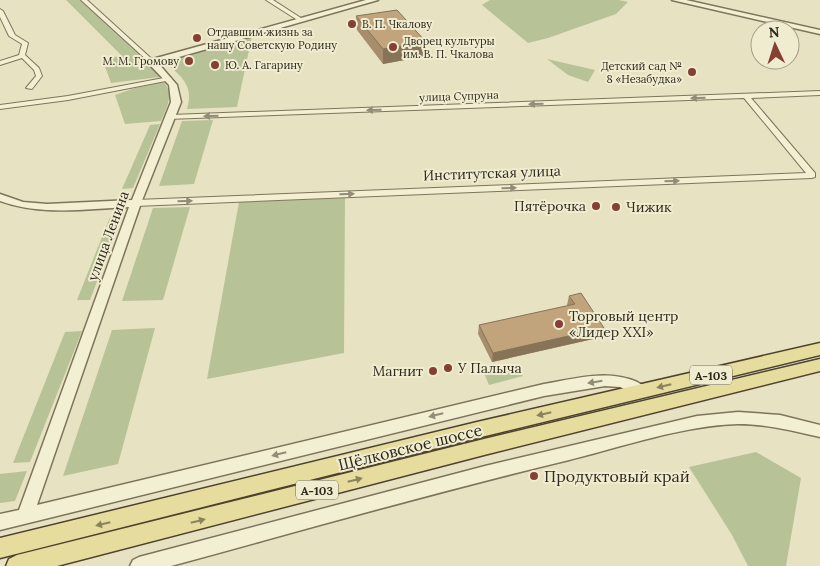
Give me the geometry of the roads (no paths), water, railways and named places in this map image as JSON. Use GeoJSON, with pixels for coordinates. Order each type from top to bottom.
{"type":"FeatureCollection","features":[{"type":"Feature","properties":{"kind":"main road","name":"Щёлковское шоссе"},"geometry":{"type":"LineString","coordinates":[[17,566],[150,522],[642,391],[820,348]]}},
{"type":"Feature","properties":{"kind":"main road","name":"Щёлковское шоссе"},"geometry":{"type":"LineString","coordinates":[[0,548],[150,522],[494,445],[820,365]]}},
{"type":"Feature","properties":{"kind":"street"},"geometry":{"type":"LineString","coordinates":[[84,0],[169,79]]}},
{"type":"Feature","properties":{"kind":"street"},"geometry":{"type":"LineString","coordinates":[[269,0],[302,20]]}},
{"type":"Feature","properties":{"kind":"street"},"geometry":{"type":"LineString","coordinates":[[152,62],[374,0]]}},
{"type":"Feature","properties":{"kind":"street"},"geometry":{"type":"LineString","coordinates":[[676,0],[820,32]]}},
{"type":"Feature","properties":{"kind":"street"},"geometry":{"type":"LineString","coordinates":[[0,11],[12,36],[25,44],[22,56]]}},
{"type":"Feature","properties":{"kind":"street"},"geometry":{"type":"LineString","coordinates":[[0,63],[22,56]]}},
{"type":"Feature","properties":{"kind":"street"},"geometry":{"type":"LineString","coordinates":[[22,56],[37,69],[39,76],[30,88]]}},
{"type":"Feature","properties":{"kind":"street"},"geometry":{"type":"LineString","coordinates":[[0,107],[68,98],[169,79]]}},
{"type":"Feature","properties":{"kind":"street","name":"улица Ленина"},"geometry":{"type":"LineString","coordinates":[[25,516],[136,203],[171,117],[177,94],[169,79]]}},
{"type":"Feature","properties":{"kind":"street"},"geometry":{"type":"LineString","coordinates":[[747,97],[820,93]]}},
{"type":"Feature","properties":{"kind":"street","name":"улица Супруна"},"geometry":{"type":"LineString","coordinates":[[171,117],[747,97]]}},
{"type":"Feature","properties":{"kind":"street","name":"Институтская улица"},"geometry":{"type":"LineString","coordinates":[[0,197],[21,205],[47,207],[812,175],[808,167],[747,97]]}},
{"type":"Feature","properties":{"kind":"street"},"geometry":{"type":"LineString","coordinates":[[0,522],[544,390],[605,380],[622,382],[642,391]]}},
{"type":"Feature","properties":{"kind":"street","name":"А-103"},"geometry":{"type":"LineString","coordinates":[[139,566],[485,473],[697,422],[738,418],[756,419],[780,421],[820,431]]}},
{"type":"Feature","properties":{"kind":"place","name":"В. П. Чкалову"},"geometry":{"type":"Point","coordinates":[352,24]}},
{"type":"Feature","properties":{"kind":"place","name":"Отдавшим жизнь за нашу Советскую Родину"},"geometry":{"type":"Point","coordinates":[197,38]}},
{"type":"Feature","properties":{"kind":"place","name":"Дворец культуры им. В. П. Чкалова"},"geometry":{"type":"Point","coordinates":[393,47]}},
{"type":"Feature","properties":{"kind":"place","name":"М. М. Громову"},"geometry":{"type":"Point","coordinates":[189,61]}},
{"type":"Feature","properties":{"kind":"place","name":"Ю. А. Гагарину"},"geometry":{"type":"Point","coordinates":[215,65]}},
{"type":"Feature","properties":{"kind":"place","name":"Детский сад № 8 «Незабудка»"},"geometry":{"type":"Point","coordinates":[692,72]}},
{"type":"Feature","properties":{"kind":"place","name":"Пятёрочка"},"geometry":{"type":"Point","coordinates":[596,206]}},
{"type":"Feature","properties":{"kind":"place","name":"Чижик"},"geometry":{"type":"Point","coordinates":[616,207]}},
{"type":"Feature","properties":{"kind":"place","name":"Торговый центр «Лидер XXI»"},"geometry":{"type":"Point","coordinates":[559,324]}},
{"type":"Feature","properties":{"kind":"place","name":"У Палыча"},"geometry":{"type":"Point","coordinates":[448,368]}},
{"type":"Feature","properties":{"kind":"place","name":"Магнит"},"geometry":{"type":"Point","coordinates":[433,371]}},
{"type":"Feature","properties":{"kind":"place","name":"Продуктовый край"},"geometry":{"type":"Point","coordinates":[534,476]}}]}
